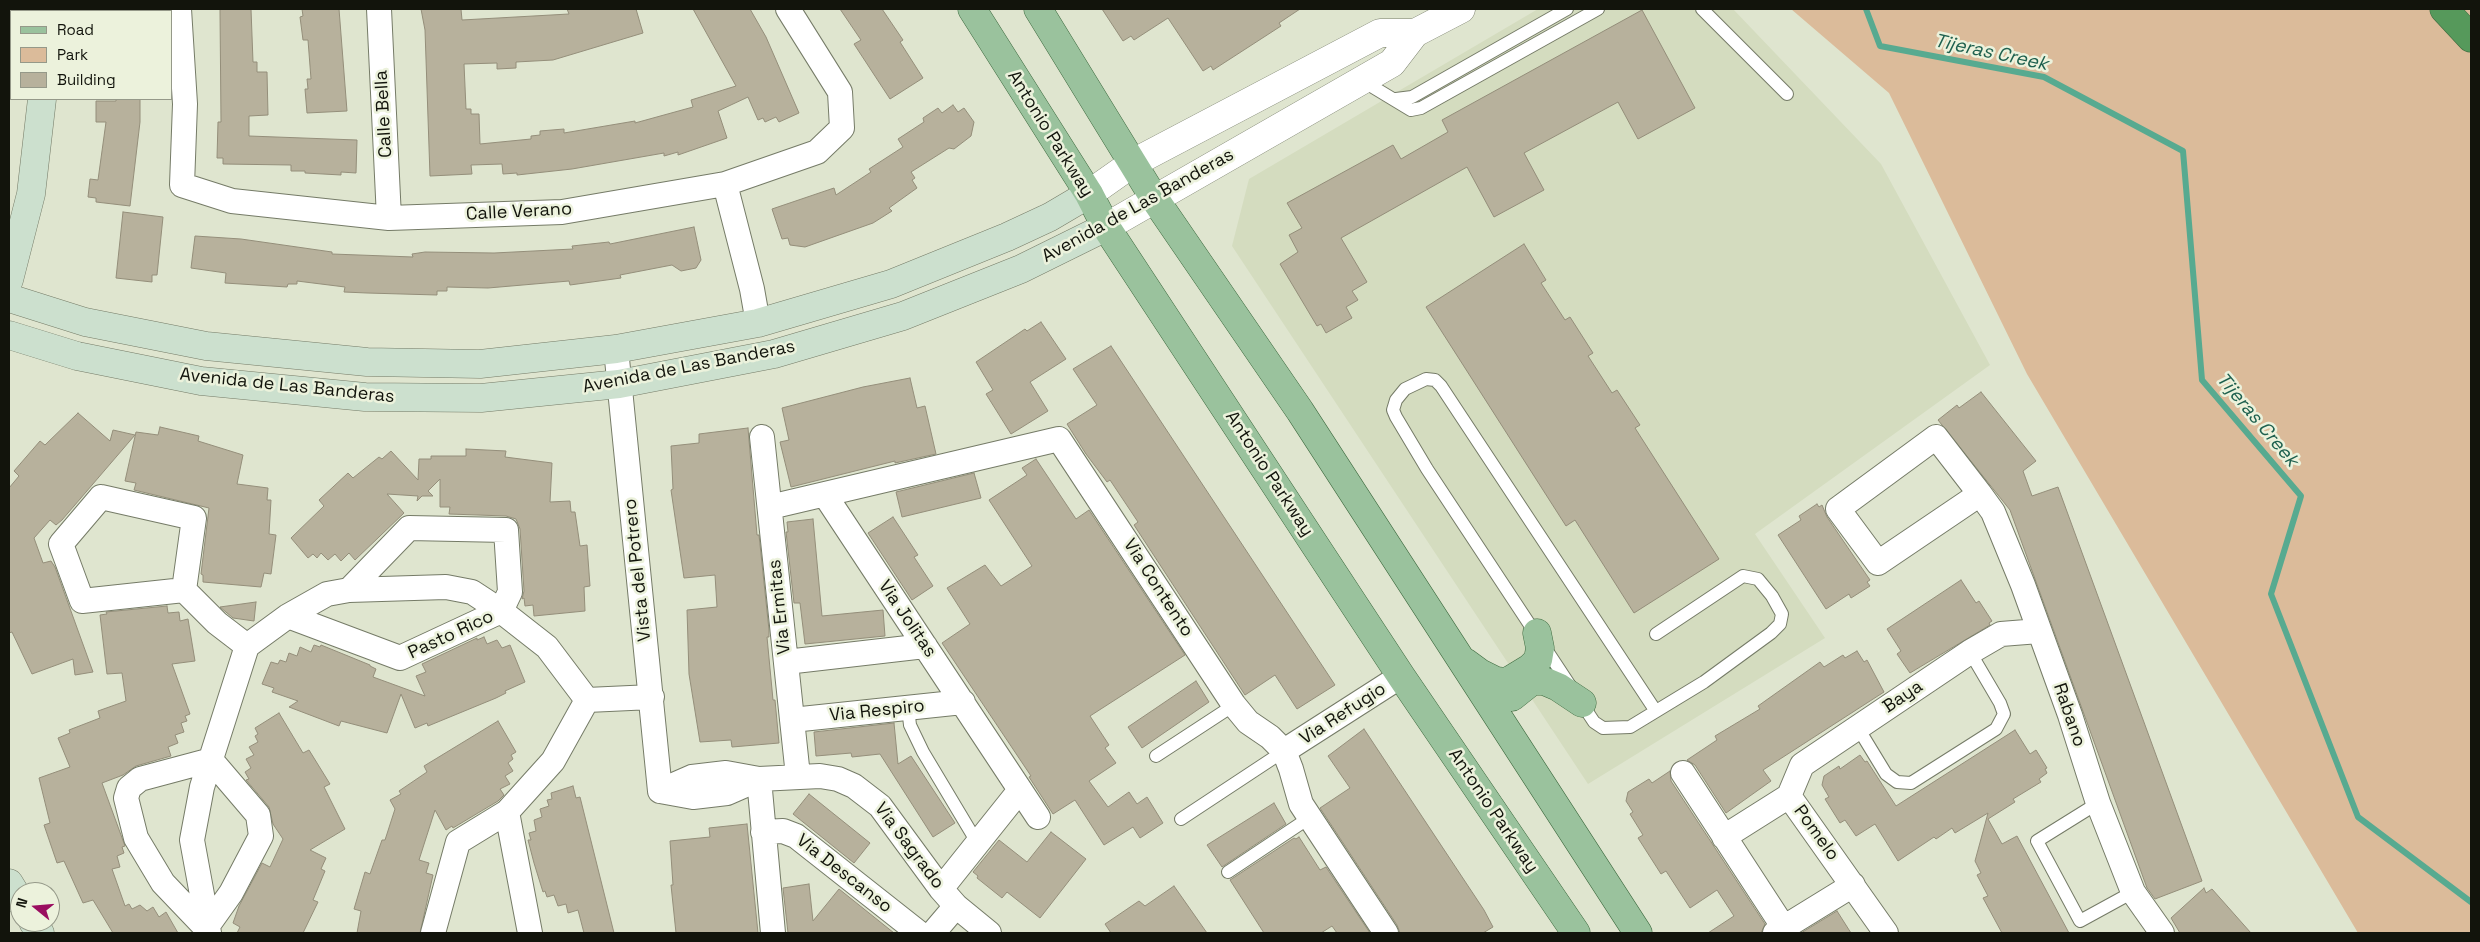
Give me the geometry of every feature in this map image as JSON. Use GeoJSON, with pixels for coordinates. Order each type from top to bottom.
{"type":"FeatureCollection","features":[{"type":"Feature","properties":{"kind":"highway"},"geometry":{"type":"LineString","coordinates":[[2444,9],[2471,38]]}},
{"type":"Feature","properties":{"kind":"main road","name":"Antonio Parkway"},"geometry":{"type":"LineString","coordinates":[[972,9],[1089,194],[1106,227],[1401,676],[1576,933]]}},
{"type":"Feature","properties":{"kind":"main road"},"geometry":{"type":"LineString","coordinates":[[1038,9],[1154,198],[1300,411],[1638,933]]}},
{"type":"Feature","properties":{"kind":"main road"},"geometry":{"type":"LineString","coordinates":[[9,280],[31,194],[42,100]]}},
{"type":"Feature","properties":{"kind":"main road","name":"Avenida de Las Banderas"},"geometry":{"type":"LineString","coordinates":[[9,298],[86,322],[206,346],[367,362],[480,364],[616,349],[758,322],[891,284],[1007,237],[1050,217],[1089,194]]}},
{"type":"Feature","properties":{"kind":"main road","name":"Avenida de Las Banderas"},"geometry":{"type":"LineString","coordinates":[[9,335],[77,356],[200,381],[365,397],[481,398],[619,384],[774,354],[903,316],[1021,269],[1106,227]]}},
{"type":"Feature","properties":{"kind":"main road"},"geometry":{"type":"LineString","coordinates":[[1459,657],[1480,673],[1496,681],[1507,682],[1530,668],[1538,660],[1540,648],[1537,633]]}},
{"type":"Feature","properties":{"kind":"main road"},"geometry":{"type":"LineString","coordinates":[[1508,733],[1508,712],[1512,698],[1517,691],[1532,682],[1544,682],[1558,687],[1582,703]]}},
{"type":"Feature","properties":{"kind":"street","name":"Calle Bella"},"geometry":{"type":"LineString","coordinates":[[379,9],[389,218]]}},
{"type":"Feature","properties":{"kind":"street","name":"Calle Verano"},"geometry":{"type":"LineString","coordinates":[[177,18],[185,104],[182,185],[232,201],[389,218],[562,212],[724,184],[817,152],[842,128],[840,92],[788,9]]}},
{"type":"Feature","properties":{"kind":"street","name":"Avenida de Las Banderas"},"geometry":{"type":"LineString","coordinates":[[1106,227],[1392,63],[1415,33],[1461,9]]}},
{"type":"Feature","properties":{"kind":"street","name":"Avenida de Las Banderas"},"geometry":{"type":"LineString","coordinates":[[1089,194],[1133,163],[1380,33],[1415,33]]}},
{"type":"Feature","properties":{"kind":"street"},"geometry":{"type":"LineString","coordinates":[[724,184],[752,289],[758,322]]}},
{"type":"Feature","properties":{"kind":"street","name":"Vista del Potrero"},"geometry":{"type":"LineString","coordinates":[[616,349],[660,791]]}},
{"type":"Feature","properties":{"kind":"street","name":"Via Ermitas"},"geometry":{"type":"LineString","coordinates":[[762,437],[798,776]]}},
{"type":"Feature","properties":{"kind":"street","name":"Rabano"},"geometry":{"type":"LineString","coordinates":[[1980,494],[1878,563],[1838,509],[1936,437],[1980,494],[1993,512],[2039,631],[2098,803],[2133,892],[2162,933]]}},
{"type":"Feature","properties":{"kind":"street","name":"Via Contento"},"geometry":{"type":"LineString","coordinates":[[825,495],[1059,439],[1234,705],[1248,722],[1270,737],[1284,752],[1301,804],[1386,933]]}},
{"type":"Feature","properties":{"kind":"street"},"geometry":{"type":"LineString","coordinates":[[770,507],[825,495]]}},
{"type":"Feature","properties":{"kind":"street","name":"Via Jolitas"},"geometry":{"type":"LineString","coordinates":[[825,495],[1038,817]]}},
{"type":"Feature","properties":{"kind":"street"},"geometry":{"type":"LineString","coordinates":[[101,497],[194,518],[184,590],[82,601],[61,544],[101,497]]}},
{"type":"Feature","properties":{"kind":"street","name":"Pasto Rico"},"geometry":{"type":"LineString","coordinates":[[288,616],[400,658],[501,611],[510,592],[506,530],[409,528],[349,590]]}},
{"type":"Feature","properties":{"kind":"street","name":"Pasto Rico"},"geometry":{"type":"LineString","coordinates":[[247,646],[288,616],[327,594],[349,590],[446,587],[472,592],[501,611],[547,647],[587,700]]}},
{"type":"Feature","properties":{"kind":"street"},"geometry":{"type":"LineString","coordinates":[[184,590],[217,623],[247,646],[202,787],[192,840],[208,931]]}},
{"type":"Feature","properties":{"kind":"street","name":"Baya"},"geometry":{"type":"LineString","coordinates":[[1789,796],[1802,766],[1970,652],[2001,634],[2039,631]]}},
{"type":"Feature","properties":{"kind":"street"},"geometry":{"type":"LineString","coordinates":[[786,662],[926,646]]}},
{"type":"Feature","properties":{"kind":"street","name":"Via Refugio"},"geometry":{"type":"LineString","coordinates":[[1284,752],[1401,676]]}},
{"type":"Feature","properties":{"kind":"street"},"geometry":{"type":"LineString","coordinates":[[433,933],[458,842],[507,812],[553,761],[587,700],[652,697]]}},
{"type":"Feature","properties":{"kind":"street","name":"Via Respiro"},"geometry":{"type":"LineString","coordinates":[[792,720],[963,702]]}},
{"type":"Feature","properties":{"kind":"street"},"geometry":{"type":"LineString","coordinates":[[208,931],[163,883],[136,838],[126,798],[129,788],[140,779],[211,760]]}},
{"type":"Feature","properties":{"kind":"street"},"geometry":{"type":"LineString","coordinates":[[208,931],[231,894],[261,836],[258,815],[211,760]]}},
{"type":"Feature","properties":{"kind":"street"},"geometry":{"type":"LineString","coordinates":[[1683,773],[1724,837],[1779,931],[1853,885]]}},
{"type":"Feature","properties":{"kind":"street","name":"Via Sagrado"},"geometry":{"type":"LineString","coordinates":[[660,791],[693,797],[727,793],[758,779],[798,776],[820,776],[838,779],[868,795],[880,806],[948,897],[989,933]]}},
{"type":"Feature","properties":{"kind":"street"},"geometry":{"type":"LineString","coordinates":[[758,779],[773,933]]}},
{"type":"Feature","properties":{"kind":"street"},"geometry":{"type":"LineString","coordinates":[[933,933],[948,897],[978,844],[1020,790]]}},
{"type":"Feature","properties":{"kind":"street","name":"Pomelo"},"geometry":{"type":"LineString","coordinates":[[1724,837],[1789,796],[1886,933]]}},
{"type":"Feature","properties":{"kind":"street"},"geometry":{"type":"LineString","coordinates":[[507,812],[530,933]]}},
{"type":"Feature","properties":{"kind":"street","name":"Via Descanso"},"geometry":{"type":"LineString","coordinates":[[763,832],[783,831],[796,836],[919,933]]}},
{"type":"Feature","properties":{"kind":"lane"},"geometry":{"type":"LineString","coordinates":[[1396,99],[1412,97],[1567,9]]}},
{"type":"Feature","properties":{"kind":"lane"},"geometry":{"type":"LineString","coordinates":[[1363,80],[1411,110],[1421,108],[1598,11],[1598,9]]}},
{"type":"Feature","properties":{"kind":"lane"},"geometry":{"type":"LineString","coordinates":[[1702,9],[1788,94]]}},
{"type":"Feature","properties":{"kind":"lane"},"geometry":{"type":"LineString","coordinates":[[1655,710],[1441,386],[1435,380],[1426,379],[1405,389],[1396,400],[1393,410],[1396,417],[1427,468],[1594,722],[1603,728],[1630,727],[1655,710],[1704,682],[1771,632],[1780,624],[1782,614],[1772,596],[1758,579],[1752,576],[1743,576],[1656,634]]}},
{"type":"Feature","properties":{"kind":"lane"},"geometry":{"type":"LineString","coordinates":[[1858,728],[1886,774],[1897,782],[1911,783],[1996,729],[2004,714],[2002,708],[1970,652]]}},
{"type":"Feature","properties":{"kind":"lane"},"geometry":{"type":"LineString","coordinates":[[1156,756],[1234,705]]}},
{"type":"Feature","properties":{"kind":"lane"},"geometry":{"type":"LineString","coordinates":[[908,708],[910,725],[923,752],[978,844]]}},
{"type":"Feature","properties":{"kind":"lane"},"geometry":{"type":"LineString","coordinates":[[1181,819],[1284,752]]}},
{"type":"Feature","properties":{"kind":"lane"},"geometry":{"type":"LineString","coordinates":[[2098,803],[2037,841],[2080,920],[2133,892]]}},
{"type":"Feature","properties":{"kind":"lane"},"geometry":{"type":"LineString","coordinates":[[1228,872],[1309,818]]}},
{"type":"Feature","properties":{"kind":"shaded area"},"geometry":{"type":"Polygon","coordinates":[[[1538,9],[1733,9],[1881,164],[1990,365],[1755,534],[1825,638],[1588,784],[1232,246],[1249,179],[1538,9]]]}},
{"type":"Feature","properties":{"kind":"green space"},"geometry":{"type":"Polygon","coordinates":[[[1791,9],[2471,9],[2471,933],[2358,933],[2027,374],[1889,93],[1791,9]]]}},
{"type":"Feature","properties":{"kind":"building"},"geometry":{"type":"Polygon","coordinates":[[[220,9],[251,9],[253,62],[257,62],[257,72],[267,72],[268,115],[249,116],[249,136],[357,140],[356,173],[341,172],[341,175],[305,173],[305,171],[291,171],[291,165],[223,164],[223,158],[217,158],[218,122],[221,122],[220,9]]]}},
{"type":"Feature","properties":{"kind":"building"},"geometry":{"type":"Polygon","coordinates":[[[302,9],[339,9],[347,111],[307,113],[305,89],[308,89],[307,79],[311,79],[308,40],[303,40],[300,17],[303,16],[302,9]]]}},
{"type":"Feature","properties":{"kind":"building"},"geometry":{"type":"Polygon","coordinates":[[[421,9],[461,9],[462,20],[569,14],[567,9],[636,9],[643,33],[553,60],[516,62],[516,68],[497,69],[497,63],[464,64],[466,109],[471,109],[471,114],[479,114],[480,144],[531,139],[531,136],[540,135],[540,131],[564,129],[564,133],[635,121],[635,123],[693,107],[691,100],[736,86],[693,9],[750,9],[766,37],[799,113],[779,122],[776,117],[765,122],[763,118],[758,120],[748,97],[718,111],[727,138],[678,155],[678,152],[664,156],[664,153],[572,169],[517,175],[517,173],[503,174],[502,164],[471,165],[472,174],[430,176],[425,30],[421,9]]]}},
{"type":"Feature","properties":{"kind":"building"},"geometry":{"type":"Polygon","coordinates":[[[840,9],[882,9],[903,40],[900,42],[923,78],[890,99],[854,44],[861,40],[840,9]]]}},
{"type":"Feature","properties":{"kind":"building"},"geometry":{"type":"Polygon","coordinates":[[[1102,9],[1300,9],[1279,23],[1281,26],[1213,70],[1211,66],[1203,71],[1168,18],[1134,40],[1131,36],[1123,41],[1102,9]]]}},
{"type":"Feature","properties":{"kind":"building"},"geometry":{"type":"Polygon","coordinates":[[[1642,10],[1695,108],[1638,139],[1618,102],[1524,153],[1544,190],[1494,217],[1467,167],[1341,238],[1367,282],[1352,291],[1358,300],[1346,307],[1352,318],[1326,333],[1321,324],[1317,326],[1280,264],[1298,252],[1289,235],[1302,228],[1287,203],[1393,145],[1401,159],[1448,132],[1442,120],[1642,10]]]}},
{"type":"Feature","properties":{"kind":"building"},"geometry":{"type":"Polygon","coordinates":[[[140,100],[140,122],[130,206],[96,202],[96,198],[88,197],[90,179],[98,180],[106,122],[96,122],[96,101],[140,100]]]}},
{"type":"Feature","properties":{"kind":"building"},"geometry":{"type":"Polygon","coordinates":[[[953,105],[958,112],[964,108],[974,122],[971,136],[954,149],[949,148],[911,172],[915,178],[912,180],[917,188],[889,208],[892,211],[873,223],[805,247],[790,245],[788,238],[782,239],[772,209],[834,188],[836,195],[871,172],[869,169],[903,147],[898,139],[924,122],[923,118],[938,108],[942,113],[953,105]]]}},
{"type":"Feature","properties":{"kind":"building"},"geometry":{"type":"Polygon","coordinates":[[[123,212],[163,217],[157,275],[152,275],[152,282],[116,278],[123,212]]]}},
{"type":"Feature","properties":{"kind":"building"},"geometry":{"type":"Polygon","coordinates":[[[694,227],[701,260],[696,268],[681,271],[672,265],[620,275],[621,278],[570,285],[569,281],[488,288],[447,287],[447,291],[437,291],[437,295],[344,292],[345,287],[297,281],[297,284],[288,284],[287,287],[225,283],[226,273],[191,268],[195,236],[241,239],[332,252],[332,254],[413,257],[412,254],[425,252],[494,253],[573,249],[572,246],[609,242],[610,244],[694,227]]]}},
{"type":"Feature","properties":{"kind":"building"},"geometry":{"type":"Polygon","coordinates":[[[1524,244],[1546,280],[1541,283],[1565,320],[1570,317],[1593,353],[1588,356],[1612,393],[1617,390],[1640,425],[1635,428],[1719,559],[1634,613],[1575,520],[1566,526],[1426,307],[1524,244]]]}},
{"type":"Feature","properties":{"kind":"building"},"geometry":{"type":"Polygon","coordinates":[[[1041,322],[1066,359],[1030,382],[1048,411],[1011,434],[986,394],[993,390],[976,362],[1025,329],[1027,331],[1041,322]]]}},
{"type":"Feature","properties":{"kind":"building"},"geometry":{"type":"Polygon","coordinates":[[[1111,346],[1335,685],[1297,709],[1275,675],[1245,695],[1134,525],[1138,522],[1110,480],[1107,482],[1086,454],[1067,424],[1097,405],[1073,369],[1111,346]]]}},
{"type":"Feature","properties":{"kind":"building"},"geometry":{"type":"Polygon","coordinates":[[[910,378],[917,408],[925,406],[936,454],[895,463],[895,461],[791,487],[780,442],[789,440],[782,408],[863,387],[910,378]]]}},
{"type":"Feature","properties":{"kind":"building"},"geometry":{"type":"Polygon","coordinates":[[[1981,392],[2036,461],[2023,471],[2032,496],[2058,487],[2202,881],[2155,899],[2147,888],[2010,510],[1938,420],[1957,405],[1959,408],[1981,392]]]}},
{"type":"Feature","properties":{"kind":"building"},"geometry":{"type":"Polygon","coordinates":[[[78,413],[110,441],[113,430],[135,435],[62,520],[56,525],[50,520],[34,538],[43,563],[51,561],[55,567],[93,672],[75,675],[73,659],[32,674],[12,632],[9,633],[9,488],[19,476],[14,471],[40,441],[45,445],[78,413]]]}},
{"type":"Feature","properties":{"kind":"building"},"geometry":{"type":"Polygon","coordinates":[[[160,427],[199,436],[198,441],[243,455],[237,484],[268,488],[267,500],[271,500],[269,534],[276,535],[271,574],[264,573],[261,587],[203,582],[203,575],[201,574],[209,508],[134,490],[136,483],[125,481],[136,432],[158,435],[160,427]]]}},
{"type":"Feature","properties":{"kind":"building"},"geometry":{"type":"Polygon","coordinates":[[[748,428],[757,535],[759,535],[769,630],[769,637],[767,637],[773,700],[775,700],[779,743],[732,747],[731,740],[700,742],[689,674],[687,610],[717,607],[715,575],[684,578],[671,490],[673,489],[671,446],[699,443],[699,434],[748,428]]]}},
{"type":"Feature","properties":{"kind":"building"},"geometry":{"type":"Polygon","coordinates":[[[466,449],[506,451],[505,457],[552,463],[550,502],[570,501],[571,512],[575,512],[580,546],[587,545],[590,586],[584,587],[585,611],[534,616],[533,605],[525,606],[524,598],[522,599],[524,591],[520,529],[516,519],[506,516],[449,514],[450,507],[440,507],[440,479],[428,491],[433,496],[422,496],[417,501],[418,496],[387,494],[404,513],[355,560],[349,553],[341,561],[335,554],[328,560],[321,553],[317,558],[313,554],[308,558],[291,538],[324,506],[319,500],[348,473],[353,478],[379,457],[382,459],[391,451],[418,480],[419,459],[431,459],[431,456],[466,456],[466,449]]]}},
{"type":"Feature","properties":{"kind":"building"},"geometry":{"type":"Polygon","coordinates":[[[1036,459],[1076,519],[1089,510],[1185,655],[1090,716],[1109,745],[1105,748],[1116,763],[1089,781],[1108,807],[1129,792],[1137,804],[1147,797],[1163,823],[1140,838],[1133,827],[1104,845],[1075,800],[1053,814],[1029,777],[1031,776],[942,643],[970,624],[947,588],[985,565],[1001,586],[1032,566],[989,500],[1027,475],[1022,468],[1036,459]]]}},
{"type":"Feature","properties":{"kind":"building"},"geometry":{"type":"Polygon","coordinates":[[[974,473],[981,498],[902,517],[896,492],[974,473]]]}},
{"type":"Feature","properties":{"kind":"building"},"geometry":{"type":"Polygon","coordinates":[[[1817,504],[1819,507],[1822,505],[1827,517],[1870,580],[1867,582],[1870,586],[1851,598],[1849,594],[1826,609],[1778,535],[1801,520],[1799,516],[1817,504]]]}},
{"type":"Feature","properties":{"kind":"building"},"geometry":{"type":"Polygon","coordinates":[[[893,517],[918,555],[914,557],[933,586],[912,600],[868,533],[893,517]]]}},
{"type":"Feature","properties":{"kind":"building"},"geometry":{"type":"Polygon","coordinates":[[[813,519],[822,616],[883,610],[885,636],[805,644],[800,603],[794,603],[786,532],[788,532],[787,522],[813,519]]]}},
{"type":"Feature","properties":{"kind":"building"},"geometry":{"type":"Polygon","coordinates":[[[1961,580],[1976,603],[1979,601],[1992,621],[1989,623],[1990,625],[1910,673],[1897,654],[1901,651],[1887,629],[1961,580]]]}},
{"type":"Feature","properties":{"kind":"building"},"geometry":{"type":"Polygon","coordinates":[[[256,602],[254,621],[233,618],[220,607],[256,602]]]}},
{"type":"Feature","properties":{"kind":"building"},"geometry":{"type":"Polygon","coordinates":[[[167,606],[168,613],[179,612],[180,621],[188,619],[195,661],[172,664],[190,714],[185,716],[187,721],[181,723],[184,732],[175,735],[178,743],[168,747],[171,756],[136,766],[123,775],[102,783],[125,846],[122,847],[124,853],[117,856],[120,867],[112,869],[125,906],[129,904],[132,909],[140,905],[147,911],[153,907],[159,917],[166,912],[178,933],[113,933],[93,900],[83,903],[64,861],[57,863],[44,825],[50,823],[39,778],[70,767],[58,738],[70,733],[69,730],[100,718],[98,711],[126,701],[122,673],[107,674],[100,615],[107,614],[106,612],[167,606]]]}},
{"type":"Feature","properties":{"kind":"building"},"geometry":{"type":"Polygon","coordinates":[[[484,637],[487,644],[497,640],[502,648],[510,645],[525,682],[505,691],[506,693],[496,698],[428,726],[427,723],[415,728],[401,694],[387,733],[341,721],[339,726],[289,707],[298,701],[272,692],[274,688],[262,684],[271,662],[278,664],[280,660],[286,662],[289,653],[297,656],[300,647],[311,652],[314,645],[320,647],[321,645],[370,665],[376,669],[373,677],[425,696],[416,676],[426,672],[422,664],[477,638],[477,640],[484,637]]]}},
{"type":"Feature","properties":{"kind":"building"},"geometry":{"type":"Polygon","coordinates":[[[1857,651],[1864,662],[1867,660],[1884,692],[1763,770],[1771,781],[1726,813],[1695,765],[1687,760],[1717,740],[1715,736],[1760,709],[1758,706],[1820,662],[1824,667],[1843,655],[1845,658],[1857,651]]]}},
{"type":"Feature","properties":{"kind":"building"},"geometry":{"type":"Polygon","coordinates":[[[1196,681],[1209,702],[1142,748],[1128,727],[1196,681]]]}},
{"type":"Feature","properties":{"kind":"building"},"geometry":{"type":"Polygon","coordinates":[[[279,713],[303,753],[309,750],[330,784],[324,787],[345,829],[310,850],[326,858],[321,869],[325,871],[313,900],[318,902],[303,933],[237,933],[240,927],[233,923],[239,906],[262,863],[270,867],[283,839],[273,824],[269,807],[246,780],[249,779],[245,772],[251,768],[246,759],[254,755],[249,747],[258,742],[255,736],[258,734],[255,728],[279,713]]]}},
{"type":"Feature","properties":{"kind":"building"},"geometry":{"type":"Polygon","coordinates":[[[498,721],[516,752],[511,755],[513,759],[508,763],[513,771],[505,776],[510,784],[500,789],[504,795],[498,801],[453,828],[452,826],[446,830],[435,810],[419,860],[429,863],[426,873],[433,875],[420,933],[357,933],[361,911],[354,909],[365,872],[370,874],[382,840],[385,840],[395,809],[390,800],[401,794],[399,791],[427,772],[424,766],[498,721]]]}},
{"type":"Feature","properties":{"kind":"building"},"geometry":{"type":"Polygon","coordinates":[[[894,723],[898,764],[911,756],[955,823],[933,837],[880,754],[852,757],[851,753],[816,756],[814,732],[894,723]]]}},
{"type":"Feature","properties":{"kind":"building"},"geometry":{"type":"Polygon","coordinates":[[[1364,729],[1484,910],[1493,927],[1483,933],[1400,933],[1397,925],[1320,808],[1350,788],[1328,756],[1364,729]]]}},
{"type":"Feature","properties":{"kind":"building"},"geometry":{"type":"Polygon","coordinates":[[[2015,730],[2030,754],[2036,750],[2047,768],[2045,769],[2047,773],[2039,779],[2041,782],[2013,799],[2015,802],[1988,819],[2002,844],[2017,836],[2069,933],[2002,933],[1983,898],[1988,896],[1977,875],[1981,873],[1975,861],[1988,813],[1955,833],[1952,828],[1936,839],[1934,837],[1898,861],[1875,824],[1856,836],[1845,820],[1840,823],[1825,799],[1829,797],[1822,785],[1824,776],[1839,766],[1840,769],[1860,755],[1865,762],[1867,761],[1896,806],[2015,730]]]}},
{"type":"Feature","properties":{"kind":"building"},"geometry":{"type":"Polygon","coordinates":[[[1670,771],[1671,781],[1765,924],[1761,933],[1708,933],[1734,916],[1717,890],[1690,908],[1666,871],[1661,874],[1638,838],[1643,835],[1630,814],[1633,812],[1626,801],[1628,792],[1649,779],[1652,783],[1670,771]]]}},
{"type":"Feature","properties":{"kind":"building"},"geometry":{"type":"Polygon","coordinates":[[[573,786],[576,798],[580,797],[614,933],[584,933],[578,910],[568,913],[566,904],[558,906],[554,895],[547,897],[545,891],[543,892],[534,863],[528,840],[531,840],[529,833],[536,831],[534,820],[542,817],[540,809],[549,806],[547,800],[552,799],[551,793],[573,786]]]}},
{"type":"Feature","properties":{"kind":"building"},"geometry":{"type":"Polygon","coordinates":[[[809,794],[870,843],[854,863],[793,814],[809,794]]]}},
{"type":"Feature","properties":{"kind":"building"},"geometry":{"type":"Polygon","coordinates":[[[1274,803],[1286,824],[1222,867],[1207,845],[1274,803]]]}},
{"type":"Feature","properties":{"kind":"building"},"geometry":{"type":"Polygon","coordinates":[[[747,824],[758,933],[676,933],[671,885],[673,885],[670,841],[710,837],[709,828],[747,824]]]}},
{"type":"Feature","properties":{"kind":"building"},"geometry":{"type":"Polygon","coordinates":[[[1051,832],[1086,859],[1040,918],[1007,892],[1002,898],[977,878],[978,876],[973,872],[999,840],[1027,862],[1051,832]]]}},
{"type":"Feature","properties":{"kind":"building"},"geometry":{"type":"Polygon","coordinates":[[[1299,837],[1320,870],[1326,867],[1370,933],[1337,933],[1332,926],[1321,933],[1264,933],[1230,880],[1294,838],[1299,837]]]}},
{"type":"Feature","properties":{"kind":"building"},"geometry":{"type":"Polygon","coordinates":[[[809,884],[813,921],[839,889],[894,933],[788,933],[783,888],[809,884]]]}},
{"type":"Feature","properties":{"kind":"building"},"geometry":{"type":"Polygon","coordinates":[[[1174,886],[1207,933],[1111,933],[1105,924],[1139,901],[1145,906],[1174,886]]]}},
{"type":"Feature","properties":{"kind":"building"},"geometry":{"type":"Polygon","coordinates":[[[2204,888],[2206,893],[2212,889],[2251,933],[2180,933],[2171,918],[2204,888]]]}},
{"type":"Feature","properties":{"kind":"building"},"geometry":{"type":"Polygon","coordinates":[[[1837,911],[1851,933],[1801,933],[1837,911]]]}},
{"type":"Feature","properties":{"kind":"waterway","name":"Tijeras Creek"},"geometry":{"type":"LineString","coordinates":[[1866,9],[1880,46],[2044,77],[2183,151],[2202,380],[2301,496],[2271,594],[2358,817],[2471,902]]}}]}
